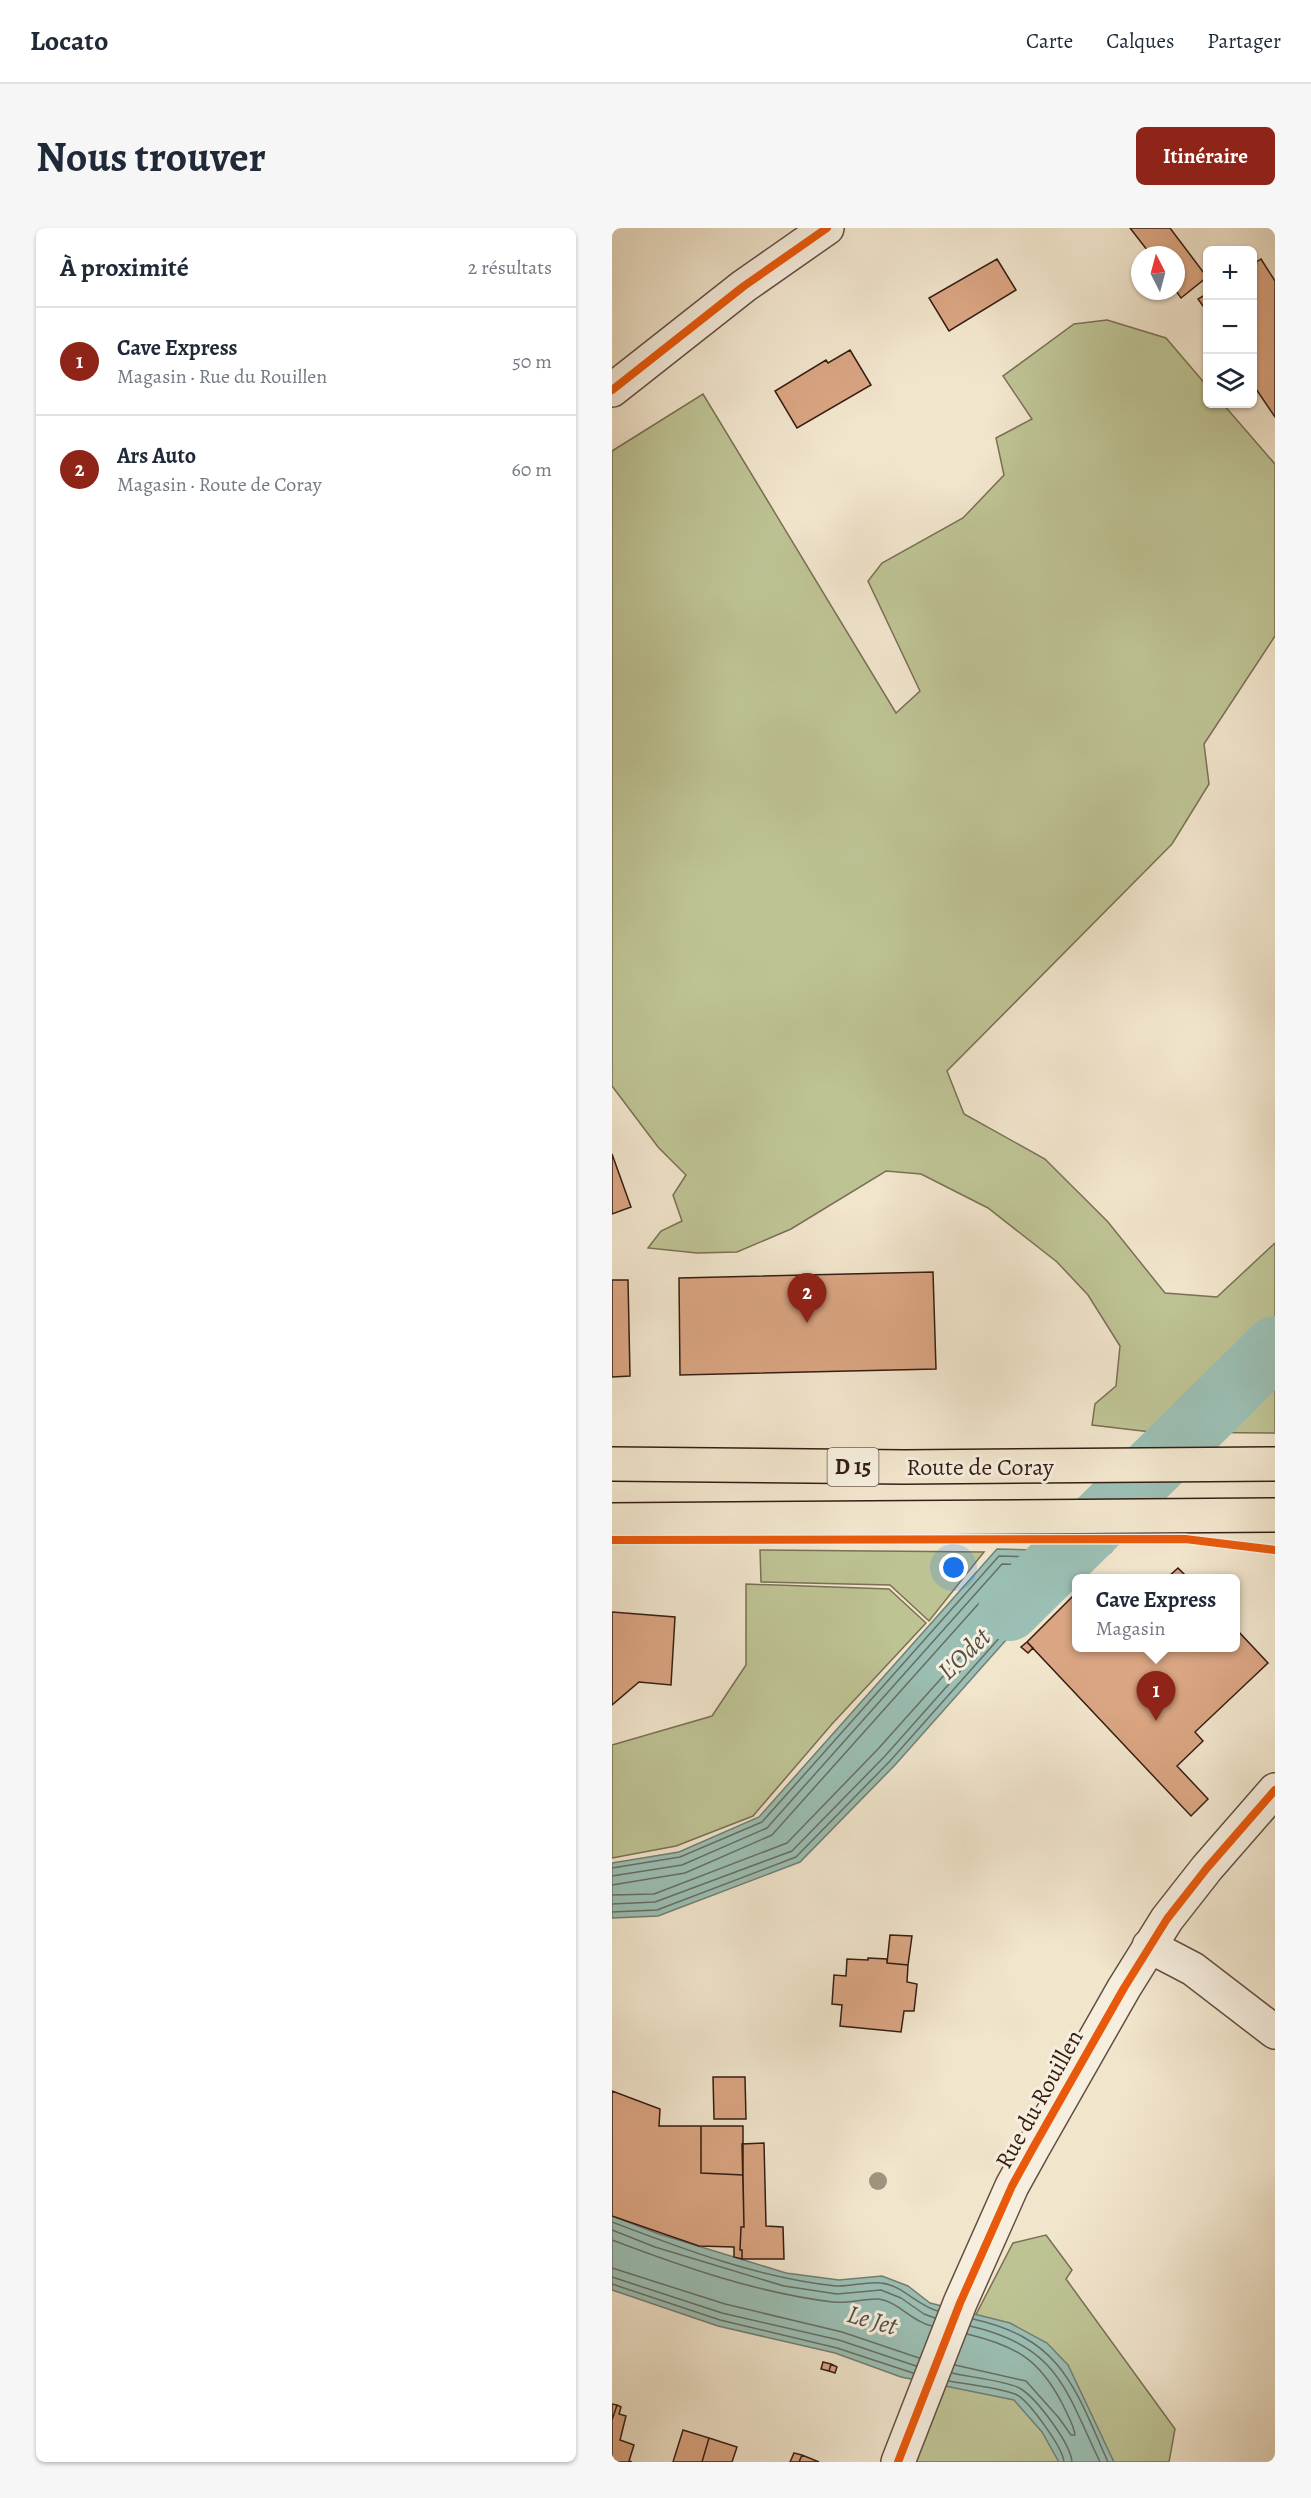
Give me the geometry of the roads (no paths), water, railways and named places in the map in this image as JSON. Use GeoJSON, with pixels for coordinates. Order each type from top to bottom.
{"type":"FeatureCollection","features":[{"type":"Feature","properties":{"kind":"main road","name":"Route de Coray"},"geometry":{"type":"LineString","coordinates":[[612,1464],[1095,1467],[1275,1464]]}},
{"type":"Feature","properties":{"kind":"main road","name":"D 15"},"geometry":{"type":"LineString","coordinates":[[612,1520],[1275,1515]]}},
{"type":"Feature","properties":{"kind":"street"},"geometry":{"type":"LineString","coordinates":[[612,390],[744,286],[827,228]]}},
{"type":"Feature","properties":{"kind":"street","name":"Rue du Rouillen"},"geometry":{"type":"LineString","coordinates":[[898,2462],[960,2303],[1012,2186],[1149,1946],[1207,1868],[1275,1790]]}},
{"type":"Feature","properties":{"kind":"street"},"geometry":{"type":"LineString","coordinates":[[1149,1946],[1193,1969],[1275,2032]]}},
{"type":"Feature","properties":{"kind":"water"},"geometry":{"type":"Polygon","coordinates":[[[997,1549],[1111,1552],[1084,1574],[1072,1574],[1072,1584],[1014,1631],[895,1765],[800,1862],[658,1916],[612,1918],[612,1863],[679,1852],[759,1817],[997,1549]]]}},
{"type":"Feature","properties":{"kind":"water","name":"Le Jet"},"geometry":{"type":"Polygon","coordinates":[[[612,2216],[659,2234],[786,2273],[839,2280],[882,2276],[908,2286],[930,2303],[1010,2323],[1047,2343],[1068,2365],[1114,2462],[1059,2462],[1042,2432],[1014,2400],[901,2377],[835,2353],[718,2326],[612,2290],[612,2216]]]}},
{"type":"Feature","properties":{"kind":"waterway","name":"L'Odet"},"geometry":{"type":"LineString","coordinates":[[1009,1610],[1275,1347]]}},
{"type":"Feature","properties":{"kind":"place","name":"Ars Auto"},"geometry":{"type":"Point","coordinates":[807,1323]}},
{"type":"Feature","properties":{"kind":"place","name":"Cave Express"},"geometry":{"type":"Point","coordinates":[1156,1721]}}]}
